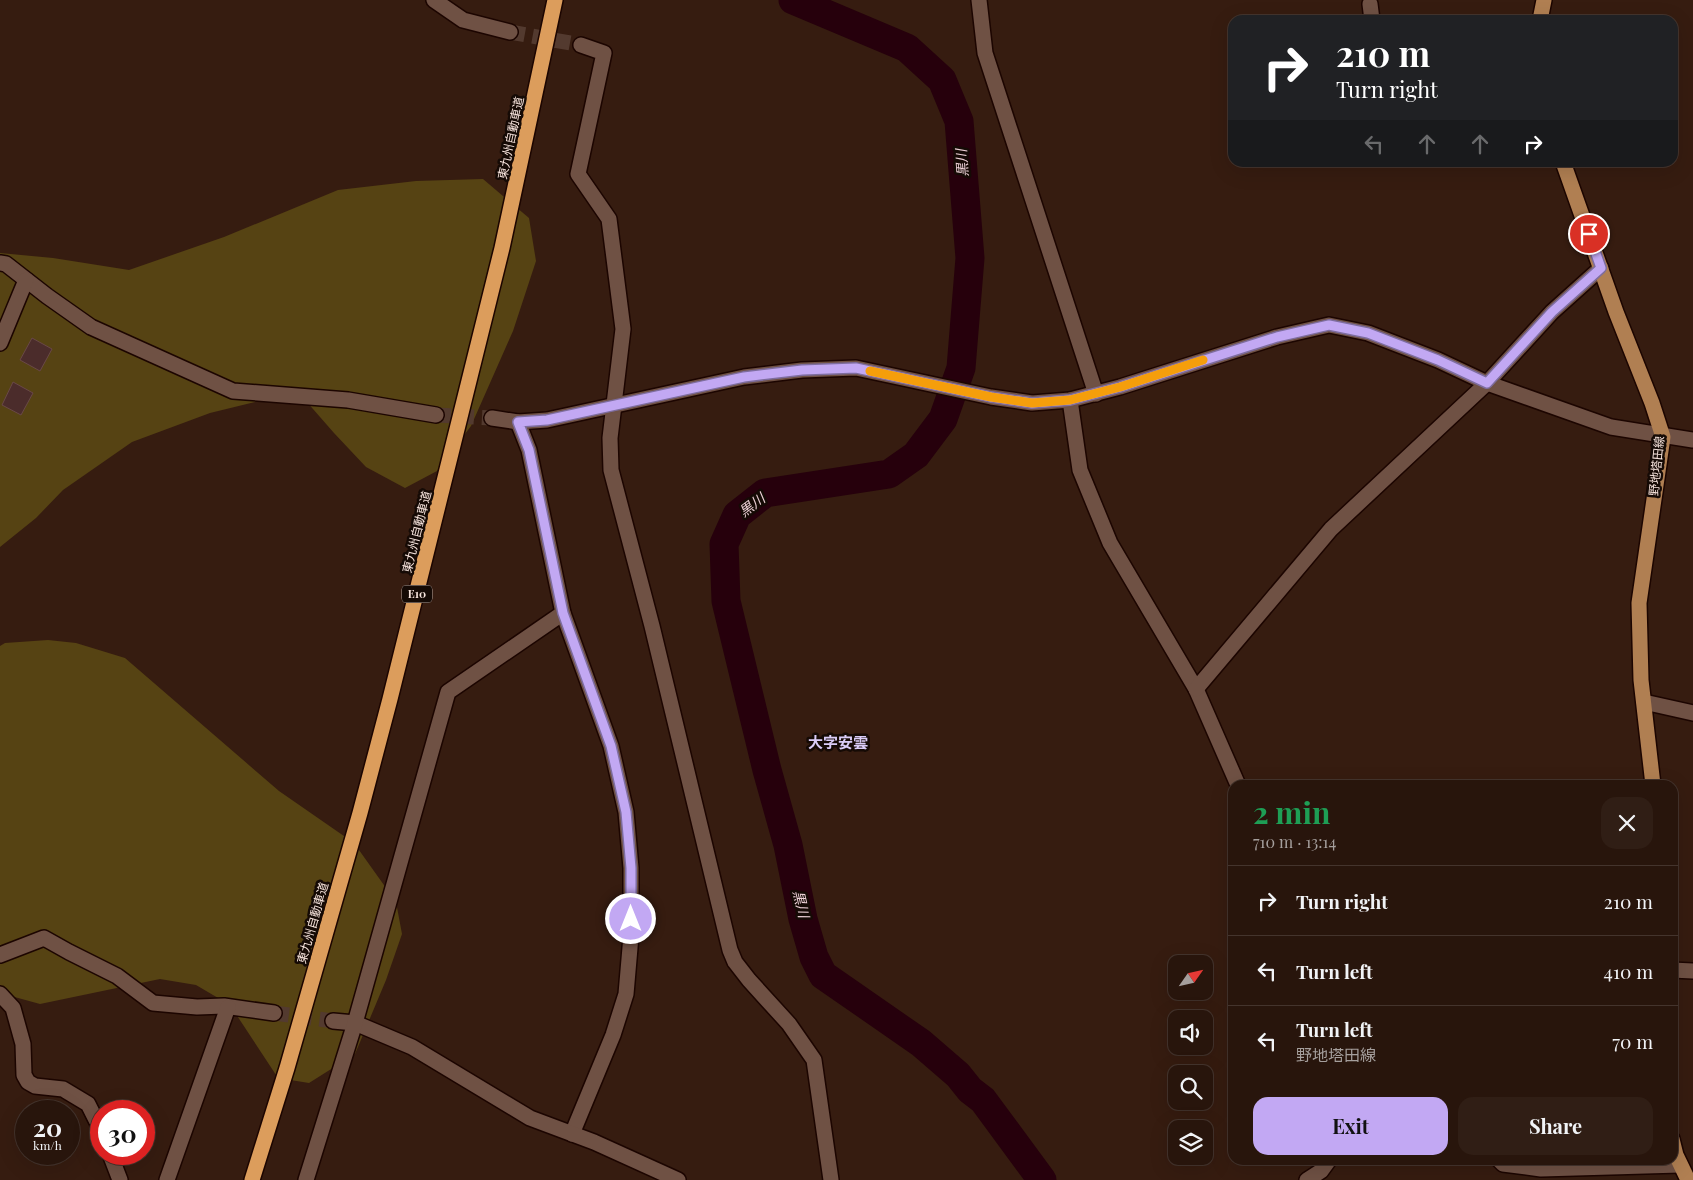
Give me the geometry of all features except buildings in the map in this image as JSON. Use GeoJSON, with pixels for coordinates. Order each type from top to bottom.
{"type":"FeatureCollection","features":[{"type":"Feature","properties":{"kind":"highway","name":"東九州自動車道"},"geometry":{"type":"LineString","coordinates":[[252,1180],[290,1058],[393,690],[502,248],[555,0]]}},
{"type":"Feature","properties":{"kind":"main road"},"geometry":{"type":"LineString","coordinates":[[1541,15],[1544,0]]}},
{"type":"Feature","properties":{"kind":"main road","name":"野地塔田線"},"geometry":{"type":"LineString","coordinates":[[1565,167],[1663,437],[1639,603],[1641,680],[1653,780]]}},
{"type":"Feature","properties":{"kind":"main road"},"geometry":{"type":"LineString","coordinates":[[1678,1160],[1688,1180]]}},
{"type":"Feature","properties":{"kind":"street"},"geometry":{"type":"LineString","coordinates":[[434,0],[464,20],[510,32]]}},
{"type":"Feature","properties":{"kind":"street"},"geometry":{"type":"LineString","coordinates":[[979,0],[985,53],[1096,394]]}},
{"type":"Feature","properties":{"kind":"street"},"geometry":{"type":"LineString","coordinates":[[1370,4],[1371,15]]}},
{"type":"Feature","properties":{"kind":"street"},"geometry":{"type":"LineString","coordinates":[[581,45],[604,53],[578,174],[609,219],[623,329],[610,438],[611,470],[652,626],[730,950],[735,962],[790,1024],[814,1060],[831,1180]]}},
{"type":"Feature","properties":{"kind":"street"},"geometry":{"type":"LineString","coordinates":[[0,263],[6,264],[91,327],[233,391],[348,400],[436,415]]}},
{"type":"Feature","properties":{"kind":"street"},"geometry":{"type":"LineString","coordinates":[[1196,689],[1331,529],[1487,383],[1552,312],[1601,268]]}},
{"type":"Feature","properties":{"kind":"street"},"geometry":{"type":"LineString","coordinates":[[0,343],[26,280]]}},
{"type":"Feature","properties":{"kind":"street"},"geometry":{"type":"LineString","coordinates":[[492,418],[518,422],[547,420],[744,377],[802,370],[856,368],[991,397],[1032,403],[1070,400],[1120,387],[1243,347],[1329,325],[1368,333],[1438,360],[1487,383],[1611,427],[1663,437],[1693,440]]}},
{"type":"Feature","properties":{"kind":"street"},"geometry":{"type":"LineString","coordinates":[[1070,400],[1080,470],[1110,543],[1196,689],[1236,780]]}},
{"type":"Feature","properties":{"kind":"street"},"geometry":{"type":"LineString","coordinates":[[518,422],[529,450],[563,613],[611,746],[626,812],[631,868],[631,936],[626,994],[613,1035],[572,1134]]}},
{"type":"Feature","properties":{"kind":"street"},"geometry":{"type":"LineString","coordinates":[[306,1180],[356,1023],[448,692],[563,613]]}},
{"type":"Feature","properties":{"kind":"street"},"geometry":{"type":"LineString","coordinates":[[1644,702],[1693,713]]}},
{"type":"Feature","properties":{"kind":"street"},"geometry":{"type":"LineString","coordinates":[[0,955],[44,938],[118,976],[153,1003],[198,1007],[228,1007],[274,1013]]}},
{"type":"Feature","properties":{"kind":"street"},"geometry":{"type":"LineString","coordinates":[[1678,970],[1693,971]]}},
{"type":"Feature","properties":{"kind":"street"},"geometry":{"type":"LineString","coordinates":[[0,994],[13,1008],[23,1044],[24,1075],[28,1082],[35,1086],[63,1088],[88,1104],[90,1108]]}},
{"type":"Feature","properties":{"kind":"street"},"geometry":{"type":"LineString","coordinates":[[167,1180],[228,1007]]}},
{"type":"Feature","properties":{"kind":"street"},"geometry":{"type":"LineString","coordinates":[[333,1021],[356,1023],[412,1047],[530,1118],[678,1180]]}},
{"type":"Feature","properties":{"kind":"street"},"geometry":{"type":"LineString","coordinates":[[114,1165],[120,1180]]}},
{"type":"Feature","properties":{"kind":"street"},"geometry":{"type":"LineString","coordinates":[[1307,1180],[1325,1165]]}},
{"type":"Feature","properties":{"kind":"street"},"geometry":{"type":"LineString","coordinates":[[1510,1165],[1541,1169],[1680,1165]]}},
{"type":"Feature","properties":{"kind":"shaded area"},"geometry":{"type":"Polygon","coordinates":[[[483,179],[529,218],[536,261],[513,331],[471,426],[437,471],[405,488],[366,467],[306,401],[272,398],[210,413],[132,442],[63,490],[36,518],[0,547],[0,253],[53,258],[129,270],[224,237],[338,190],[416,181],[483,179]]]}},
{"type":"Feature","properties":{"kind":"shaded area"},"geometry":{"type":"Polygon","coordinates":[[[48,640],[76,643],[125,658],[279,791],[354,843],[396,902],[402,934],[386,980],[355,1054],[309,1083],[278,1078],[230,1005],[196,985],[160,979],[40,1004],[0,993],[0,646],[5,643],[48,640]]]}},
{"type":"Feature","properties":{"kind":"waterway","name":"黒川"},"geometry":{"type":"LineString","coordinates":[[793,0],[907,48],[942,80],[959,121],[970,258],[961,368],[943,419],[916,455],[889,474],[765,493],[737,515],[724,544],[726,601],[767,770],[788,845],[803,919],[814,957],[823,975],[921,1043],[958,1075],[970,1090],[983,1100],[1042,1180]]}},
{"type":"Feature","properties":{"kind":"tunnel"},"geometry":{"type":"LineString","coordinates":[[510,32],[581,45]]}},
{"type":"Feature","properties":{"kind":"tunnel"},"geometry":{"type":"LineString","coordinates":[[436,415],[492,418]]}},
{"type":"Feature","properties":{"kind":"tunnel"},"geometry":{"type":"LineString","coordinates":[[274,1013],[333,1021]]}},
{"type":"Feature","properties":{"kind":"slow traffic"},"geometry":{"type":"LineString","coordinates":[[870,371],[991,397],[1032,403],[1070,400],[1120,387],[1203,360]]}},
{"type":"Feature","properties":{"kind":"district","name":"大字安雲"},"geometry":{"type":"Point","coordinates":[838,743]}},
{"type":"Feature","properties":{"kind":"route"},"geometry":{"type":"LineString","coordinates":[[631,919],[631,868],[626,812],[611,746],[563,613],[529,450],[518,422],[547,420],[744,377],[802,370],[856,368],[991,397],[1032,403],[1070,400],[1120,387],[1277,337],[1329,325],[1368,333],[1438,360],[1487,383],[1552,312],[1601,268],[1589,234]]}}]}
